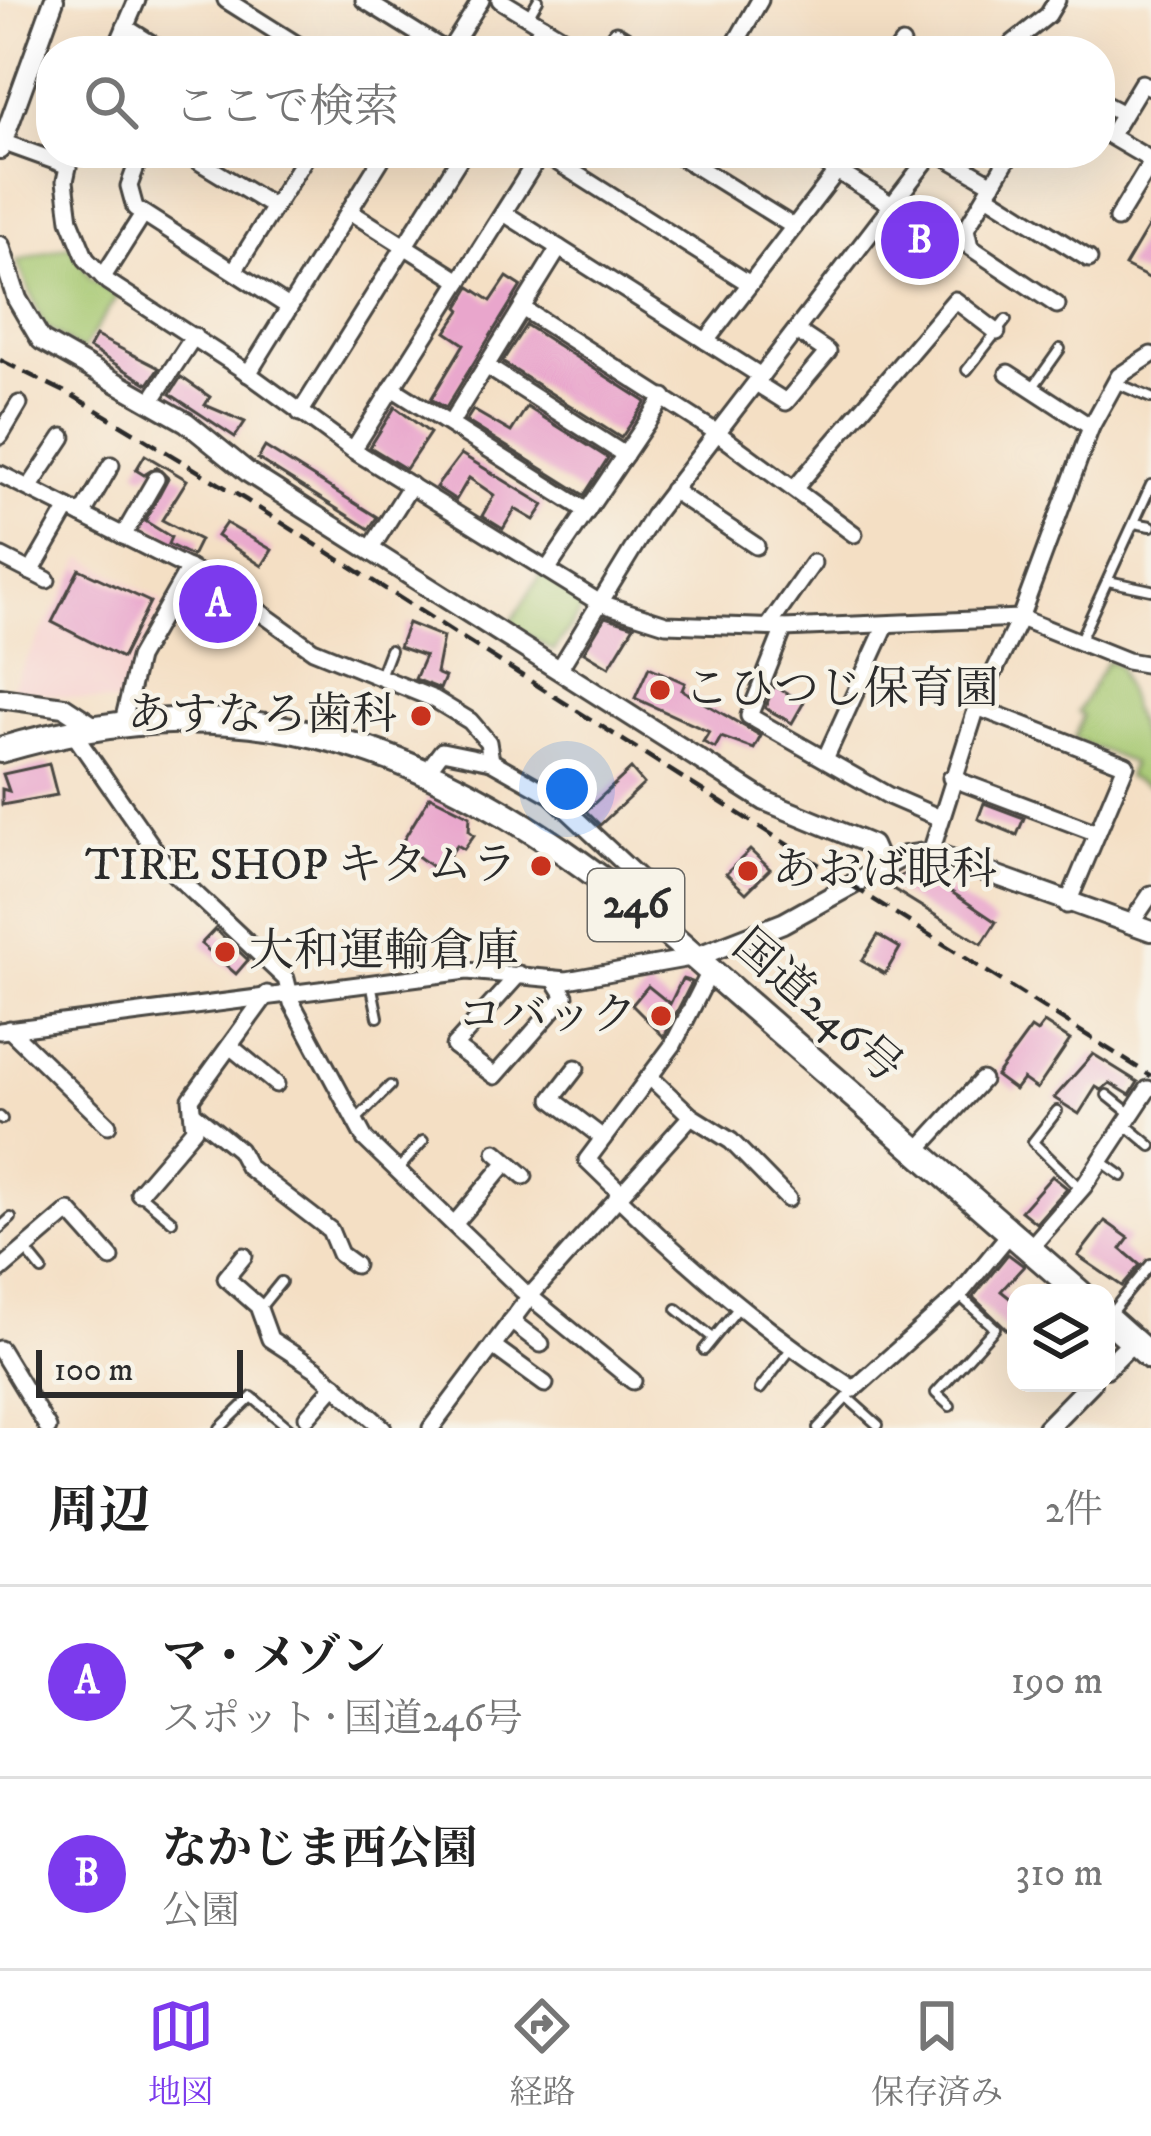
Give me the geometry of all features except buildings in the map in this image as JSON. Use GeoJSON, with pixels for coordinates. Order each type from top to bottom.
{"type":"FeatureCollection","features":[{"type":"Feature","properties":{"kind":"highway","name":"国道246号"},"geometry":{"type":"LineString","coordinates":[[0,750],[122,722],[261,727],[336,741],[428,771],[516,816],[636,905],[1069,1284]]}},
{"type":"Feature","properties":{"kind":"highway"},"geometry":{"type":"LineString","coordinates":[[1115,1325],[1142,1349]]}},
{"type":"Feature","properties":{"kind":"street"},"geometry":{"type":"LineString","coordinates":[[40,36],[54,0]]}},
{"type":"Feature","properties":{"kind":"street"},"geometry":{"type":"LineString","coordinates":[[121,36],[137,0]]}},
{"type":"Feature","properties":{"kind":"street"},"geometry":{"type":"LineString","coordinates":[[364,0],[423,36]]}},
{"type":"Feature","properties":{"kind":"street"},"geometry":{"type":"LineString","coordinates":[[457,36],[481,0]]}},
{"type":"Feature","properties":{"kind":"street"},"geometry":{"type":"LineString","coordinates":[[500,0],[559,36]]}},
{"type":"Feature","properties":{"kind":"street"},"geometry":{"type":"LineString","coordinates":[[740,36],[760,0]]}},
{"type":"Feature","properties":{"kind":"street"},"geometry":{"type":"LineString","coordinates":[[1022,36],[1048,15],[1057,0]]}},
{"type":"Feature","properties":{"kind":"street"},"geometry":{"type":"LineString","coordinates":[[231,1],[285,36]]}},
{"type":"Feature","properties":{"kind":"street"},"geometry":{"type":"LineString","coordinates":[[531,36],[535,22]]}},
{"type":"Feature","properties":{"kind":"street"},"geometry":{"type":"LineString","coordinates":[[125,27],[139,36]]}},
{"type":"Feature","properties":{"kind":"street"},"geometry":{"type":"LineString","coordinates":[[36,46],[2,134],[36,147]]}},
{"type":"Feature","properties":{"kind":"street"},"geometry":{"type":"LineString","coordinates":[[1115,128],[1142,83],[1151,87]]}},
{"type":"Feature","properties":{"kind":"street"},"geometry":{"type":"LineString","coordinates":[[1115,110],[1123,114]]}},
{"type":"Feature","properties":{"kind":"street"},"geometry":{"type":"LineString","coordinates":[[1115,139],[1151,162],[1117,219]]}},
{"type":"Feature","properties":{"kind":"street"},"geometry":{"type":"LineString","coordinates":[[68,168],[66,200],[75,238],[104,278],[353,450],[600,603],[667,624],[776,627],[1020,618],[1151,665]]}},
{"type":"Feature","properties":{"kind":"street"},"geometry":{"type":"LineString","coordinates":[[136,168],[129,186],[134,208],[289,307]]}},
{"type":"Feature","properties":{"kind":"street"},"geometry":{"type":"LineString","coordinates":[[210,168],[274,207]]}},
{"type":"Feature","properties":{"kind":"street"},"geometry":{"type":"LineString","coordinates":[[233,272],[299,168]]}},
{"type":"Feature","properties":{"kind":"street"},"geometry":{"type":"LineString","coordinates":[[248,374],[376,168]]}},
{"type":"Feature","properties":{"kind":"street"},"geometry":{"type":"LineString","coordinates":[[299,413],[454,168]]}},
{"type":"Feature","properties":{"kind":"street"},"geometry":{"type":"LineString","coordinates":[[353,450],[532,168]]}},
{"type":"Feature","properties":{"kind":"street"},"geometry":{"type":"LineString","coordinates":[[566,168],[750,284]]}},
{"type":"Feature","properties":{"kind":"street"},"geometry":{"type":"LineString","coordinates":[[699,168],[794,227]]}},
{"type":"Feature","properties":{"kind":"street"},"geometry":{"type":"LineString","coordinates":[[832,168],[892,206]]}},
{"type":"Feature","properties":{"kind":"street"},"geometry":{"type":"LineString","coordinates":[[560,668],[672,490],[921,168]]}},
{"type":"Feature","properties":{"kind":"street"},"geometry":{"type":"LineString","coordinates":[[955,168],[990,189],[1039,236],[1089,259]]}},
{"type":"Feature","properties":{"kind":"street"},"geometry":{"type":"LineString","coordinates":[[1002,168],[966,229],[970,247],[1023,292],[1057,305]]}},
{"type":"Feature","properties":{"kind":"street"},"geometry":{"type":"LineString","coordinates":[[706,341],[837,171]]}},
{"type":"Feature","properties":{"kind":"street"},"geometry":{"type":"LineString","coordinates":[[349,212],[460,281]]}},
{"type":"Feature","properties":{"kind":"street"},"geometry":{"type":"LineString","coordinates":[[504,213],[706,341],[786,402],[828,352],[798,332]]}},
{"type":"Feature","properties":{"kind":"street"},"geometry":{"type":"LineString","coordinates":[[104,278],[142,214]]}},
{"type":"Feature","properties":{"kind":"street"},"geometry":{"type":"LineString","coordinates":[[0,246],[17,299],[41,340],[151,401],[370,550],[765,801],[872,845],[881,866]]}},
{"type":"Feature","properties":{"kind":"street"},"geometry":{"type":"LineString","coordinates":[[450,424],[559,248]]}},
{"type":"Feature","properties":{"kind":"street"},"geometry":{"type":"LineString","coordinates":[[794,489],[948,295],[1001,326]]}},
{"type":"Feature","properties":{"kind":"street"},"geometry":{"type":"LineString","coordinates":[[522,308],[716,432],[854,534]]}},
{"type":"Feature","properties":{"kind":"street"},"geometry":{"type":"LineString","coordinates":[[151,401],[194,336]]}},
{"type":"Feature","properties":{"kind":"street"},"geometry":{"type":"LineString","coordinates":[[932,852],[951,778],[977,706],[1020,618],[1091,427],[1114,382],[1151,355]]}},
{"type":"Feature","properties":{"kind":"street"},"geometry":{"type":"LineString","coordinates":[[485,367],[625,454]]}},
{"type":"Feature","properties":{"kind":"street"},"geometry":{"type":"LineString","coordinates":[[1008,374],[1091,427]]}},
{"type":"Feature","properties":{"kind":"street"},"geometry":{"type":"LineString","coordinates":[[392,388],[587,511]]}},
{"type":"Feature","properties":{"kind":"street"},"geometry":{"type":"LineString","coordinates":[[548,570],[664,398]]}},
{"type":"Feature","properties":{"kind":"street"},"geometry":{"type":"LineString","coordinates":[[0,436],[19,404]]}},
{"type":"Feature","properties":{"kind":"street"},"geometry":{"type":"LineString","coordinates":[[29,488],[63,436]]}},
{"type":"Feature","properties":{"kind":"street"},"geometry":{"type":"LineString","coordinates":[[2,556],[39,576],[75,512],[111,465]]}},
{"type":"Feature","properties":{"kind":"street"},"geometry":{"type":"LineString","coordinates":[[0,474],[255,605],[313,650],[434,699],[470,721],[488,742],[491,761]]}},
{"type":"Feature","properties":{"kind":"street"},"geometry":{"type":"LineString","coordinates":[[123,536],[156,479]]}},
{"type":"Feature","properties":{"kind":"street"},"geometry":{"type":"LineString","coordinates":[[370,550],[411,485]]}},
{"type":"Feature","properties":{"kind":"street"},"geometry":{"type":"LineString","coordinates":[[672,490],[756,546]]}},
{"type":"Feature","properties":{"kind":"street"},"geometry":{"type":"LineString","coordinates":[[812,562],[776,627],[749,716],[940,818]]}},
{"type":"Feature","properties":{"kind":"street"},"geometry":{"type":"LineString","coordinates":[[122,722],[139,658],[189,568]]}},
{"type":"Feature","properties":{"kind":"street"},"geometry":{"type":"LineString","coordinates":[[825,759],[886,625]]}},
{"type":"Feature","properties":{"kind":"street"},"geometry":{"type":"LineString","coordinates":[[0,698],[64,707],[82,728],[166,866],[286,979],[355,1120],[398,1171],[530,1296],[633,1381]]}},
{"type":"Feature","properties":{"kind":"street"},"geometry":{"type":"LineString","coordinates":[[977,706],[1126,765],[1067,905]]}},
{"type":"Feature","properties":{"kind":"street"},"geometry":{"type":"LineString","coordinates":[[428,771],[442,752],[491,761],[551,795],[647,885],[636,905]]}},
{"type":"Feature","properties":{"kind":"street"},"geometry":{"type":"LineString","coordinates":[[951,778],[1097,833]]}},
{"type":"Feature","properties":{"kind":"street"},"geometry":{"type":"LineString","coordinates":[[4,1030],[288,990],[467,971],[554,980],[703,963],[881,866],[932,852],[1151,932]]}},
{"type":"Feature","properties":{"kind":"street"},"geometry":{"type":"LineString","coordinates":[[1130,926],[1151,894]]}},
{"type":"Feature","properties":{"kind":"street"},"geometry":{"type":"LineString","coordinates":[[703,963],[651,1078],[586,1160],[739,1307],[852,1395],[1081,1189],[1148,1089]]}},
{"type":"Feature","properties":{"kind":"street"},"geometry":{"type":"LineString","coordinates":[[519,974],[454,1046],[495,1076],[566,996],[554,980]]}},
{"type":"Feature","properties":{"kind":"street"},"geometry":{"type":"LineString","coordinates":[[139,1193],[194,1129],[190,1099],[267,994]]}},
{"type":"Feature","properties":{"kind":"street"},"geometry":{"type":"LineString","coordinates":[[4,1030],[108,1125]]}},
{"type":"Feature","properties":{"kind":"street"},"geometry":{"type":"LineString","coordinates":[[230,1046],[276,1084]]}},
{"type":"Feature","properties":{"kind":"street"},"geometry":{"type":"LineString","coordinates":[[576,1069],[548,1095],[603,1138]]}},
{"type":"Feature","properties":{"kind":"street"},"geometry":{"type":"LineString","coordinates":[[651,1078],[692,1116],[730,1142],[788,1199]]}},
{"type":"Feature","properties":{"kind":"street"},"geometry":{"type":"LineString","coordinates":[[919,1150],[982,1080]]}},
{"type":"Feature","properties":{"kind":"street"},"geometry":{"type":"LineString","coordinates":[[192,1112],[288,1205],[330,1230],[345,1263]]}},
{"type":"Feature","properties":{"kind":"street"},"geometry":{"type":"LineString","coordinates":[[431,1428],[530,1296],[692,1116]]}},
{"type":"Feature","properties":{"kind":"street"},"geometry":{"type":"LineString","coordinates":[[456,1222],[502,1157],[524,1176]]}},
{"type":"Feature","properties":{"kind":"street"},"geometry":{"type":"LineString","coordinates":[[0,1270],[70,1211],[86,1239],[111,1258]]}},
{"type":"Feature","properties":{"kind":"street"},"geometry":{"type":"LineString","coordinates":[[244,1256],[221,1274],[259,1309],[270,1339],[383,1428]]}},
{"type":"Feature","properties":{"kind":"street"},"geometry":{"type":"LineString","coordinates":[[511,1321],[541,1344]]}},
{"type":"Feature","properties":{"kind":"street"},"geometry":{"type":"LineString","coordinates":[[493,1346],[545,1384]]}},
{"type":"Feature","properties":{"kind":"street"},"geometry":{"type":"LineString","coordinates":[[0,1348],[48,1428]]}},
{"type":"Feature","properties":{"kind":"street"},"geometry":{"type":"LineString","coordinates":[[1115,1363],[1142,1349]]}},
{"type":"Feature","properties":{"kind":"street"},"geometry":{"type":"LineString","coordinates":[[298,1424],[334,1385]]}},
{"type":"Feature","properties":{"kind":"street"},"geometry":{"type":"LineString","coordinates":[[1047,1428],[1082,1392]]}},
{"type":"Feature","properties":{"kind":"lane"},"geometry":{"type":"LineString","coordinates":[[535,22],[538,0]]}},
{"type":"Feature","properties":{"kind":"lane"},"geometry":{"type":"LineString","coordinates":[[967,370],[1001,326]]}},
{"type":"Feature","properties":{"kind":"lane"},"geometry":{"type":"LineString","coordinates":[[1032,389],[1060,349]]}},
{"type":"Feature","properties":{"kind":"lane"},"geometry":{"type":"LineString","coordinates":[[1114,382],[1151,398]]}},
{"type":"Feature","properties":{"kind":"lane"},"geometry":{"type":"LineString","coordinates":[[1079,642],[1151,485]]}},
{"type":"Feature","properties":{"kind":"lane"},"geometry":{"type":"LineString","coordinates":[[1134,523],[1151,526]]}},
{"type":"Feature","properties":{"kind":"lane"},"geometry":{"type":"LineString","coordinates":[[1108,581],[1151,590]]}},
{"type":"Feature","properties":{"kind":"lane"},"geometry":{"type":"LineString","coordinates":[[380,677],[390,650]]}},
{"type":"Feature","properties":{"kind":"lane"},"geometry":{"type":"LineString","coordinates":[[371,982],[377,1017]]}},
{"type":"Feature","properties":{"kind":"lane"},"geometry":{"type":"LineString","coordinates":[[355,1120],[390,1086]]}},
{"type":"Feature","properties":{"kind":"lane"},"geometry":{"type":"LineString","coordinates":[[1107,1095],[1151,1146]]}},
{"type":"Feature","properties":{"kind":"lane"},"geometry":{"type":"LineString","coordinates":[[1033,1142],[1057,1112]]}},
{"type":"Feature","properties":{"kind":"lane"},"geometry":{"type":"LineString","coordinates":[[1023,1132],[1081,1189]]}},
{"type":"Feature","properties":{"kind":"lane"},"geometry":{"type":"LineString","coordinates":[[398,1171],[423,1141]]}},
{"type":"Feature","properties":{"kind":"lane"},"geometry":{"type":"LineString","coordinates":[[1101,1161],[1122,1176]]}},
{"type":"Feature","properties":{"kind":"lane"},"geometry":{"type":"LineString","coordinates":[[139,1193],[172,1221]]}},
{"type":"Feature","properties":{"kind":"lane"},"geometry":{"type":"LineString","coordinates":[[0,1228],[11,1218]]}},
{"type":"Feature","properties":{"kind":"lane"},"geometry":{"type":"LineString","coordinates":[[25,1250],[42,1270]]}},
{"type":"Feature","properties":{"kind":"lane"},"geometry":{"type":"LineString","coordinates":[[1115,1306],[1151,1264]]}},
{"type":"Feature","properties":{"kind":"lane"},"geometry":{"type":"LineString","coordinates":[[259,1309],[281,1282]]}},
{"type":"Feature","properties":{"kind":"lane"},"geometry":{"type":"LineString","coordinates":[[950,1406],[936,1394],[994,1328],[958,1295]]}},
{"type":"Feature","properties":{"kind":"lane"},"geometry":{"type":"LineString","coordinates":[[704,1350],[739,1307]]}},
{"type":"Feature","properties":{"kind":"lane"},"geometry":{"type":"LineString","coordinates":[[677,1309],[713,1338]]}},
{"type":"Feature","properties":{"kind":"lane"},"geometry":{"type":"LineString","coordinates":[[760,1389],[791,1349]]}},
{"type":"Feature","properties":{"kind":"lane"},"geometry":{"type":"LineString","coordinates":[[818,1428],[852,1395],[878,1425]]}},
{"type":"Feature","properties":{"kind":"lane"},"geometry":{"type":"LineString","coordinates":[[220,1428],[253,1397],[298,1424]]}},
{"type":"Feature","properties":{"kind":"shaded area"},"geometry":{"type":"Polygon","coordinates":[[[83,557],[164,602],[120,704],[10,689],[83,557]]]}},
{"type":"Feature","properties":{"kind":"green space"},"geometry":{"type":"Polygon","coordinates":[[[902,205],[965,243],[940,278],[876,236],[902,205]]]}},
{"type":"Feature","properties":{"kind":"green space"},"geometry":{"type":"Polygon","coordinates":[[[70,245],[91,279],[117,296],[82,351],[44,325],[17,261],[70,245]]]}},
{"type":"Feature","properties":{"kind":"green space"},"geometry":{"type":"Polygon","coordinates":[[[542,573],[587,602],[554,651],[510,624],[542,573]]]}},
{"type":"Feature","properties":{"kind":"green space"},"geometry":{"type":"Polygon","coordinates":[[[1107,661],[1119,666],[1151,787],[1127,777],[1132,763],[1074,739],[1083,716],[1078,712],[1107,661]]]}},
{"type":"Feature","properties":{"kind":"railway"},"geometry":{"type":"LineString","coordinates":[[0,360],[75,397],[246,500],[1151,1076]]}},
{"type":"Feature","properties":{"kind":"place","name":"なかじま西公園"},"geometry":{"type":"Point","coordinates":[920,240]}},
{"type":"Feature","properties":{"kind":"place","name":"マ・メゾン"},"geometry":{"type":"Point","coordinates":[218,604]}},
{"type":"Feature","properties":{"kind":"place","name":"こひつじ保育園"},"geometry":{"type":"Point","coordinates":[660,690]}},
{"type":"Feature","properties":{"kind":"place","name":"あすなろ歯科"},"geometry":{"type":"Point","coordinates":[421,716]}},
{"type":"Feature","properties":{"kind":"place","name":"TIRE SHOP キタムラ"},"geometry":{"type":"Point","coordinates":[541,866]}},
{"type":"Feature","properties":{"kind":"place","name":"あおば眼科"},"geometry":{"type":"Point","coordinates":[748,871]}},
{"type":"Feature","properties":{"kind":"place","name":"大和運輸倉庫"},"geometry":{"type":"Point","coordinates":[225,952]}},
{"type":"Feature","properties":{"kind":"place","name":"コバック"},"geometry":{"type":"Point","coordinates":[661,1016]}}]}
